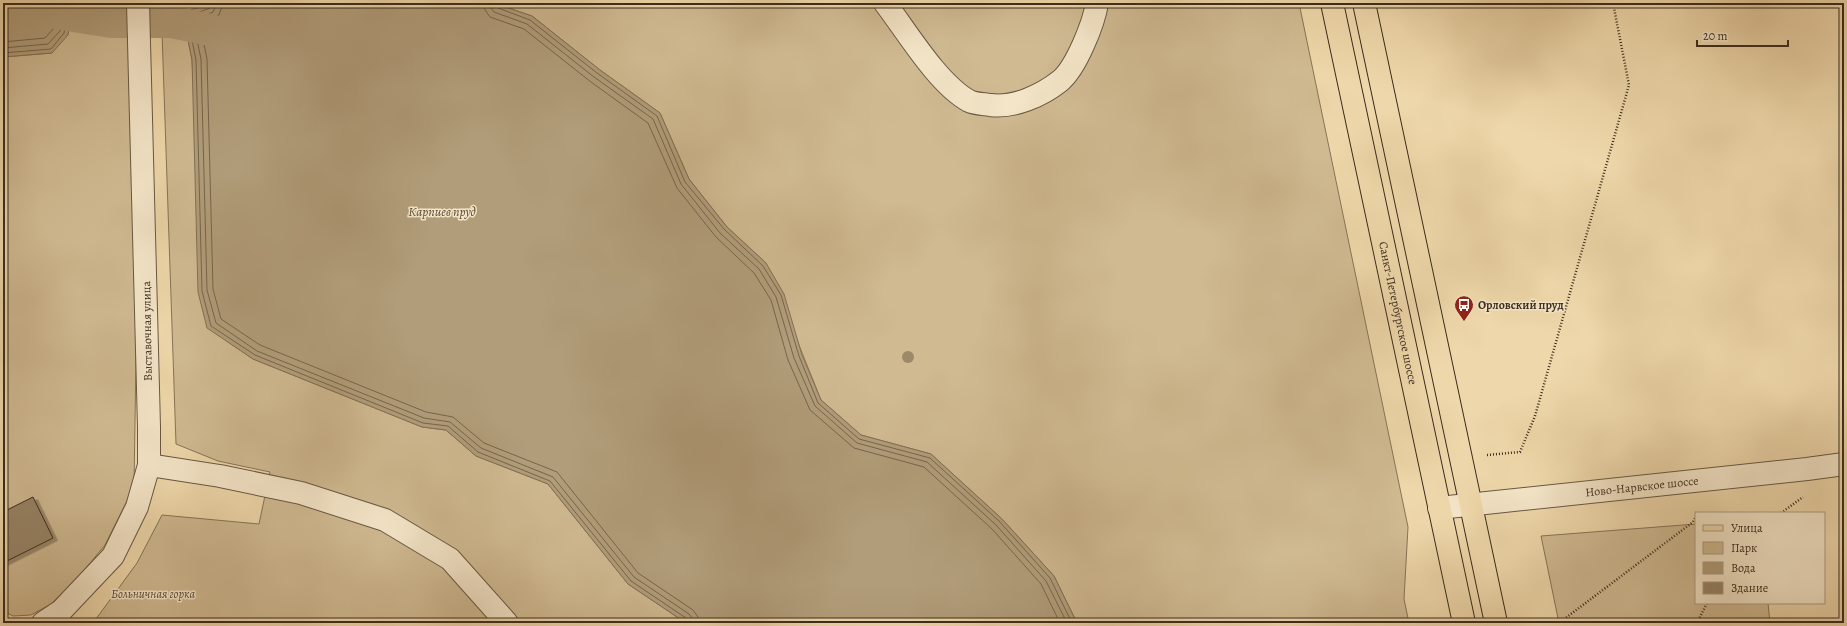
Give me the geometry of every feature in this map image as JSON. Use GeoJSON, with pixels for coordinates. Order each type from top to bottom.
{"type":"FeatureCollection","features":[{"type":"Feature","properties":{"kind":"main road","name":"Санкт-Петербургское шоссе"},"geometry":{"type":"LineString","coordinates":[[1332,3],[1464,623]]}},
{"type":"Feature","properties":{"kind":"main road"},"geometry":{"type":"LineString","coordinates":[[1364,3],[1496,623]]}},
{"type":"Feature","properties":{"kind":"street","name":"Выставочная улица"},"geometry":{"type":"LineString","coordinates":[[44,623],[61,611],[113,556],[137,507],[149,465],[138,3]]}},
{"type":"Feature","properties":{"kind":"street"},"geometry":{"type":"LineString","coordinates":[[885,3],[943,81],[970,102],[1003,107],[1031,98],[1061,81],[1080,53],[1095,16],[1097,3]]}},
{"type":"Feature","properties":{"kind":"street","name":"Ново-Нарвское шоссе"},"geometry":{"type":"LineString","coordinates":[[1439,508],[1844,464]]}},
{"type":"Feature","properties":{"kind":"street"},"geometry":{"type":"LineString","coordinates":[[149,465],[220,476],[301,493],[386,520],[450,559],[507,623]]}},
{"type":"Feature","properties":{"kind":"path"},"geometry":{"type":"LineString","coordinates":[[1487,455],[1520,452],[1535,416],[1629,85],[1613,3]]}},
{"type":"Feature","properties":{"kind":"path"},"geometry":{"type":"LineString","coordinates":[[1782,512],[1804,497]]}},
{"type":"Feature","properties":{"kind":"path"},"geometry":{"type":"LineString","coordinates":[[1559,623],[1693,522],[1695,518]]}},
{"type":"Feature","properties":{"kind":"path"},"geometry":{"type":"LineString","coordinates":[[1697,623],[1706,604]]}},
{"type":"Feature","properties":{"kind":"green space"},"geometry":{"type":"Polygon","coordinates":[[[74,3],[128,3],[128,36],[138,227],[134,487],[105,545],[76,580],[51,604],[31,615],[13,616],[3,611],[3,57],[52,53],[74,3]]]}},
{"type":"Feature","properties":{"kind":"green space","name":"Больничная горка"},"geometry":{"type":"Polygon","coordinates":[[[161,3],[214,3],[190,11],[188,40],[192,60],[208,328],[253,359],[422,427],[446,430],[476,456],[548,484],[628,584],[686,623],[93,623],[137,563],[162,515],[259,524],[270,472],[218,461],[176,444],[161,3]]]}},
{"type":"Feature","properties":{"kind":"green space"},"geometry":{"type":"Polygon","coordinates":[[[494,3],[1299,3],[1408,527],[1404,599],[1409,623],[1077,623],[1054,576],[1002,519],[931,454],[861,435],[821,400],[766,263],[727,227],[689,179],[660,113],[600,70],[532,16],[494,3]]]}},
{"type":"Feature","properties":{"kind":"green space"},"geometry":{"type":"Polygon","coordinates":[[[1695,524],[1695,604],[1768,604],[1770,623],[1559,623],[1541,536],[1695,524]]]}},
{"type":"Feature","properties":{"kind":"water"},"geometry":{"type":"Polygon","coordinates":[[[3,3],[74,3],[68,35],[52,53],[3,57],[3,3]]]}},
{"type":"Feature","properties":{"kind":"water","name":"Карпиев пруд"},"geometry":{"type":"Polygon","coordinates":[[[214,3],[494,3],[532,16],[600,70],[660,113],[689,179],[727,227],[766,263],[784,294],[802,355],[821,400],[861,435],[931,454],[1002,519],[1054,576],[1077,623],[686,623],[628,584],[548,484],[476,456],[446,430],[422,427],[253,359],[207,328],[198,292],[192,60],[188,40],[190,10],[214,3]]]}},
{"type":"Feature","properties":{"kind":"building"},"geometry":{"type":"Polygon","coordinates":[[[33,497],[53,538],[3,563],[3,512],[33,497]]]}},
{"type":"Feature","properties":{"kind":"waterway"},"geometry":{"type":"LineString","coordinates":[[3,7],[25,8],[111,22],[171,22],[211,30]]}},
{"type":"Feature","properties":{"kind":"place","name":"Орловский пруд"},"geometry":{"type":"Point","coordinates":[1464,322]}}]}
